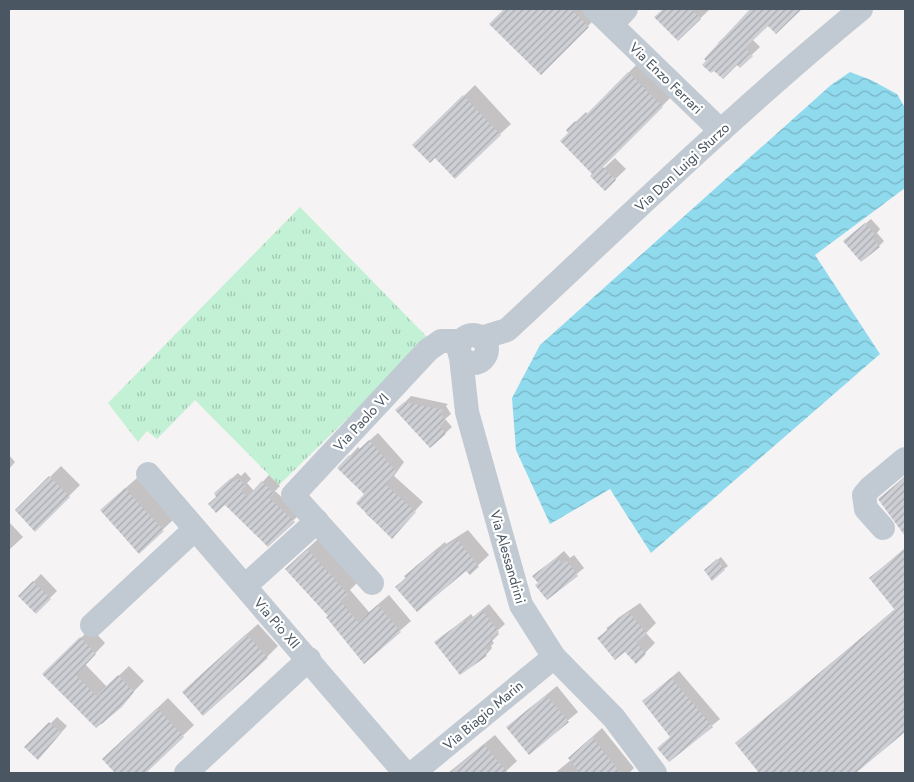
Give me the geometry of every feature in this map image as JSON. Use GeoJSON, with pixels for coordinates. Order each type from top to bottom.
{"type":"FeatureCollection","features":[{"type":"Feature","properties":{"kind":"street","name":"Via Don Luigi Sturzo"},"geometry":{"type":"LineString","coordinates":[[473,351],[503,340],[507,330],[721,131],[796,63],[861,9]]}},
{"type":"Feature","properties":{"kind":"street","name":"Via Enzo Ferrari"},"geometry":{"type":"LineString","coordinates":[[611,14],[721,131]]}},
{"type":"Feature","properties":{"kind":"street","name":"Via Paolo VI"},"geometry":{"type":"LineString","coordinates":[[372,583],[293,495],[428,350],[441,341],[473,351]]}},
{"type":"Feature","properties":{"kind":"street","name":"Via Alessandrini"},"geometry":{"type":"LineString","coordinates":[[473,351],[463,382],[467,412],[521,605],[554,657],[614,718],[655,773]]}},
{"type":"Feature","properties":{"kind":"street"},"geometry":{"type":"LineString","coordinates":[[883,528],[866,509],[864,495],[905,459]]}},
{"type":"Feature","properties":{"kind":"street","name":"Via Pio XII"},"geometry":{"type":"LineString","coordinates":[[148,474],[309,659],[405,773]]}},
{"type":"Feature","properties":{"kind":"street"},"geometry":{"type":"LineString","coordinates":[[245,586],[317,521]]}},
{"type":"Feature","properties":{"kind":"street"},"geometry":{"type":"LineString","coordinates":[[92,625],[195,528]]}},
{"type":"Feature","properties":{"kind":"street","name":"Via Biagio Marin"},"geometry":{"type":"LineString","coordinates":[[413,773],[554,657]]}},
{"type":"Feature","properties":{"kind":"street"},"geometry":{"type":"LineString","coordinates":[[186,773],[309,659]]}},
{"type":"Feature","properties":{"kind":"green space"},"geometry":{"type":"Polygon","coordinates":[[[300,207],[429,339],[279,485],[195,400],[157,439],[147,431],[138,442],[108,403],[300,207]]]}},
{"type":"Feature","properties":{"kind":"water"},"geometry":{"type":"Polygon","coordinates":[[[850,72],[871,80],[897,94],[905,108],[905,188],[815,255],[880,354],[651,553],[610,489],[550,524],[516,450],[512,398],[540,345],[831,85],[850,72]]]}},
{"type":"Feature","properties":{"kind":"building"},"geometry":{"type":"Polygon","coordinates":[[[504,9],[571,9],[589,27],[541,75],[489,24],[504,9]]]}},
{"type":"Feature","properties":{"kind":"building"},"geometry":{"type":"Polygon","coordinates":[[[663,9],[691,9],[701,19],[678,41],[654,17],[663,9]]]}},
{"type":"Feature","properties":{"kind":"building"},"geometry":{"type":"Polygon","coordinates":[[[750,9],[802,9],[776,34],[768,26],[745,48],[753,56],[740,68],[737,65],[723,79],[714,71],[711,73],[702,65],[706,61],[704,59],[750,9]]]}},
{"type":"Feature","properties":{"kind":"building"},"geometry":{"type":"Polygon","coordinates":[[[628,72],[663,107],[603,167],[616,180],[605,191],[590,176],[592,174],[560,141],[568,133],[566,130],[575,121],[577,124],[628,72]]]}},
{"type":"Feature","properties":{"kind":"building"},"geometry":{"type":"Polygon","coordinates":[[[463,95],[501,135],[455,179],[435,158],[430,163],[412,145],[463,95]]]}},
{"type":"Feature","properties":{"kind":"building"},"geometry":{"type":"Polygon","coordinates":[[[865,223],[876,236],[873,239],[880,247],[861,262],[843,241],[865,223]]]}},
{"type":"Feature","properties":{"kind":"building"},"geometry":{"type":"Polygon","coordinates":[[[404,402],[444,410],[441,413],[445,421],[440,426],[446,434],[430,448],[395,410],[404,402]]]}},
{"type":"Feature","properties":{"kind":"building"},"geometry":{"type":"Polygon","coordinates":[[[369,440],[396,471],[386,485],[416,512],[392,539],[356,503],[364,494],[337,468],[349,455],[351,457],[369,440]]]}},
{"type":"Feature","properties":{"kind":"building"},"geometry":{"type":"Polygon","coordinates":[[[49,476],[70,497],[35,532],[15,510],[49,476]]]}},
{"type":"Feature","properties":{"kind":"building"},"geometry":{"type":"Polygon","coordinates":[[[905,477],[905,536],[878,499],[905,477]]]}},
{"type":"Feature","properties":{"kind":"building"},"geometry":{"type":"Polygon","coordinates":[[[231,478],[234,482],[238,478],[246,486],[241,490],[247,497],[262,481],[274,494],[269,498],[295,522],[268,547],[225,505],[216,513],[208,504],[216,497],[214,493],[231,478]]]}},
{"type":"Feature","properties":{"kind":"building"},"geometry":{"type":"Polygon","coordinates":[[[125,488],[164,531],[139,554],[100,510],[125,488]]]}},
{"type":"Feature","properties":{"kind":"building"},"geometry":{"type":"Polygon","coordinates":[[[457,539],[479,567],[470,575],[466,571],[417,612],[395,587],[406,578],[404,576],[434,552],[435,554],[457,539]]]}},
{"type":"Feature","properties":{"kind":"building"},"geometry":{"type":"Polygon","coordinates":[[[307,549],[348,594],[340,601],[358,622],[378,605],[401,632],[364,664],[326,617],[328,616],[285,569],[307,549]]]}},
{"type":"Feature","properties":{"kind":"building"},"geometry":{"type":"Polygon","coordinates":[[[905,549],[905,732],[856,773],[759,773],[735,743],[895,610],[869,578],[905,549]]]}},
{"type":"Feature","properties":{"kind":"building"},"geometry":{"type":"Polygon","coordinates":[[[557,557],[562,564],[567,561],[578,576],[547,600],[535,585],[538,583],[532,576],[557,557]]]}},
{"type":"Feature","properties":{"kind":"building"},"geometry":{"type":"Polygon","coordinates":[[[717,559],[725,570],[712,581],[704,570],[717,559]]]}},
{"type":"Feature","properties":{"kind":"building"},"geometry":{"type":"Polygon","coordinates":[[[33,581],[51,599],[36,614],[18,596],[33,581]]]}},
{"type":"Feature","properties":{"kind":"building"},"geometry":{"type":"Polygon","coordinates":[[[482,610],[499,632],[490,638],[493,642],[485,647],[488,651],[485,654],[487,656],[460,675],[434,642],[464,620],[466,623],[482,610]]]}},
{"type":"Feature","properties":{"kind":"building"},"geometry":{"type":"Polygon","coordinates":[[[629,612],[647,634],[636,642],[646,654],[636,664],[625,652],[615,660],[597,638],[608,630],[606,628],[629,612]]]}},
{"type":"Feature","properties":{"kind":"building"},"geometry":{"type":"Polygon","coordinates":[[[246,634],[268,658],[203,716],[182,692],[246,634]]]}},
{"type":"Feature","properties":{"kind":"building"},"geometry":{"type":"Polygon","coordinates":[[[80,637],[96,654],[76,675],[96,696],[118,675],[134,692],[122,707],[96,728],[42,674],[80,637]]]}},
{"type":"Feature","properties":{"kind":"building"},"geometry":{"type":"Polygon","coordinates":[[[671,678],[713,727],[669,762],[657,748],[670,737],[642,701],[671,678]]]}},
{"type":"Feature","properties":{"kind":"building"},"geometry":{"type":"Polygon","coordinates":[[[546,695],[569,722],[529,755],[506,727],[546,695]]]}},
{"type":"Feature","properties":{"kind":"building"},"geometry":{"type":"Polygon","coordinates":[[[157,708],[184,737],[146,773],[115,773],[102,759],[157,708]]]}},
{"type":"Feature","properties":{"kind":"building"},"geometry":{"type":"Polygon","coordinates":[[[49,722],[61,733],[38,760],[24,747],[49,722]]]}},
{"type":"Feature","properties":{"kind":"building"},"geometry":{"type":"Polygon","coordinates":[[[592,737],[620,773],[580,773],[568,758],[592,737]]]}},
{"type":"Feature","properties":{"kind":"building"},"geometry":{"type":"Polygon","coordinates":[[[484,745],[508,773],[450,773],[484,745]]]}}]}
